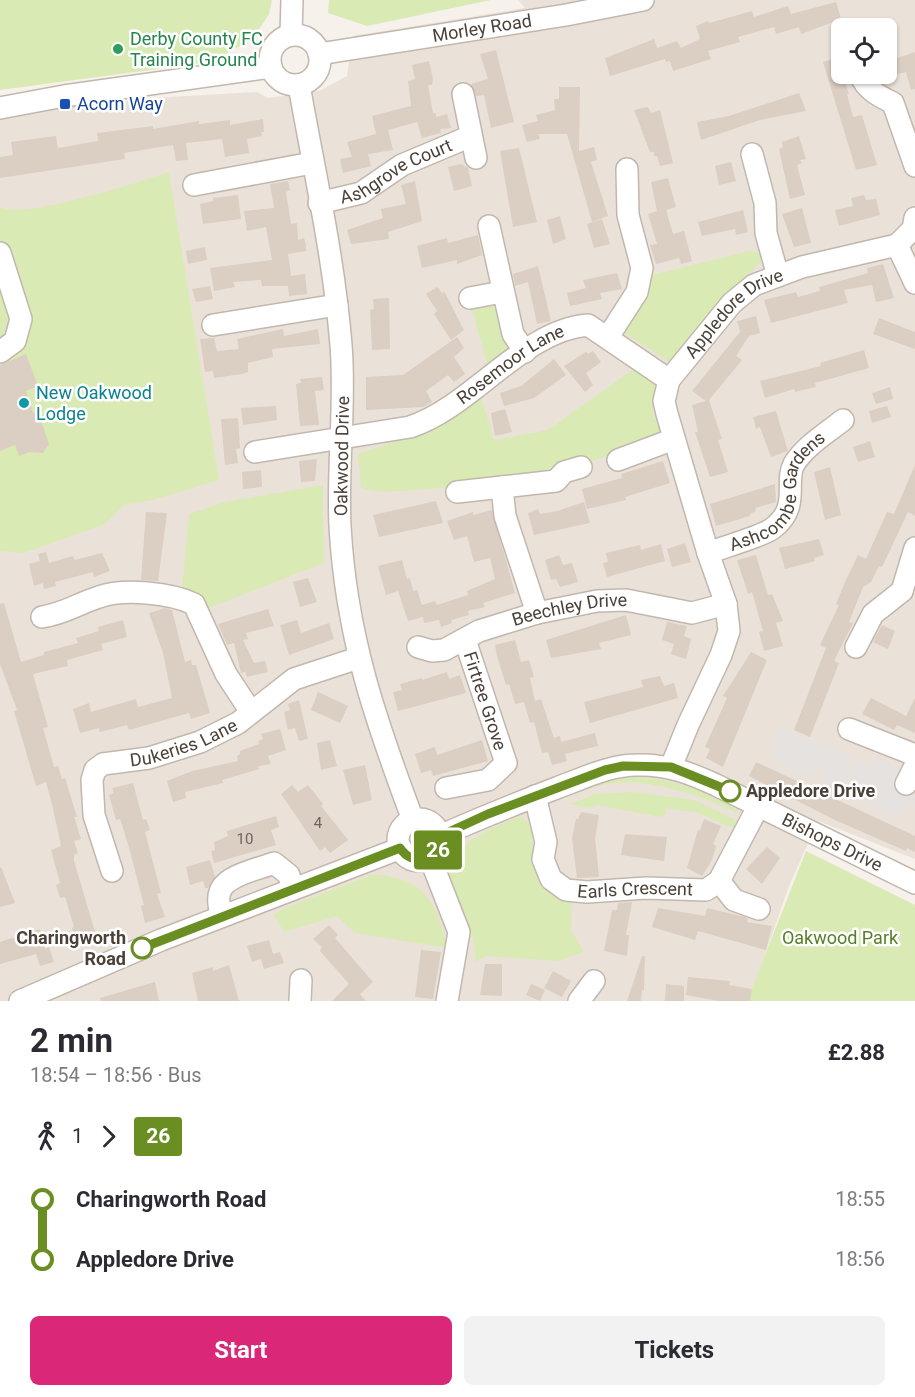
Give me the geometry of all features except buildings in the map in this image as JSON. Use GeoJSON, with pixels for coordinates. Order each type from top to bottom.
{"type":"FeatureCollection","features":[{"type":"Feature","properties":{"kind":"street"},"geometry":{"type":"LineString","coordinates":[[291,35],[292,0]]}},
{"type":"Feature","properties":{"kind":"street","name":"Morley Road"},"geometry":{"type":"LineString","coordinates":[[320,54],[566,15],[643,0]]}},
{"type":"Feature","properties":{"kind":"street"},"geometry":{"type":"LineString","coordinates":[[291,35],[308,39],[320,54],[319,68],[314,76],[299,85],[288,84],[279,79],[271,68],[271,53],[278,42],[291,35]]}},
{"type":"Feature","properties":{"kind":"street"},"geometry":{"type":"LineString","coordinates":[[0,108],[64,96],[271,68]]}},
{"type":"Feature","properties":{"kind":"street"},"geometry":{"type":"LineString","coordinates":[[865,84],[877,95],[893,102],[915,166]]}},
{"type":"Feature","properties":{"kind":"street","name":"Oakwood Drive"},"geometry":{"type":"LineString","coordinates":[[299,85],[337,305],[343,365],[339,492],[342,556],[349,615],[358,658],[381,736],[413,819]]}},
{"type":"Feature","properties":{"kind":"street"},"geometry":{"type":"LineString","coordinates":[[463,94],[476,158]]}},
{"type":"Feature","properties":{"kind":"street","name":"Ashgrove Court"},"geometry":{"type":"LineString","coordinates":[[319,203],[361,193],[402,165],[471,136]]}},
{"type":"Feature","properties":{"kind":"street"},"geometry":{"type":"LineString","coordinates":[[752,154],[765,203],[766,233],[778,276]]}},
{"type":"Feature","properties":{"kind":"street"},"geometry":{"type":"LineString","coordinates":[[194,185],[312,163]]}},
{"type":"Feature","properties":{"kind":"street"},"geometry":{"type":"LineString","coordinates":[[608,337],[637,292],[642,268],[628,215],[627,169]]}},
{"type":"Feature","properties":{"kind":"street"},"geometry":{"type":"LineString","coordinates":[[915,218],[913,229],[897,245],[915,283]]}},
{"type":"Feature","properties":{"kind":"street"},"geometry":{"type":"LineString","coordinates":[[489,226],[513,334],[525,352]]}},
{"type":"Feature","properties":{"kind":"street","name":"Appledore Drive"},"geometry":{"type":"LineString","coordinates":[[669,381],[732,303],[754,285],[802,267],[897,245]]}},
{"type":"Feature","properties":{"kind":"street"},"geometry":{"type":"LineString","coordinates":[[0,253],[21,319],[15,341],[0,352]]}},
{"type":"Feature","properties":{"kind":"street"},"geometry":{"type":"LineString","coordinates":[[470,298],[502,292]]}},
{"type":"Feature","properties":{"kind":"street"},"geometry":{"type":"LineString","coordinates":[[213,325],[337,305]]}},
{"type":"Feature","properties":{"kind":"street","name":"Rosemoor Lane"},"geometry":{"type":"LineString","coordinates":[[255,452],[410,428],[430,421],[525,352],[557,332],[572,326],[588,325],[669,381]]}},
{"type":"Feature","properties":{"kind":"street"},"geometry":{"type":"LineString","coordinates":[[669,381],[664,401],[708,553],[726,604],[729,631],[722,656],[688,725],[671,767]]}},
{"type":"Feature","properties":{"kind":"street","name":"Ashcombe Gardens"},"geometry":{"type":"LineString","coordinates":[[708,553],[771,530],[781,521],[791,501],[793,466],[807,449],[843,420]]}},
{"type":"Feature","properties":{"kind":"street"},"geometry":{"type":"LineString","coordinates":[[618,460],[674,439]]}},
{"type":"Feature","properties":{"kind":"street"},"geometry":{"type":"LineString","coordinates":[[457,492],[556,481],[564,472],[580,467]]}},
{"type":"Feature","properties":{"kind":"street"},"geometry":{"type":"LineString","coordinates":[[502,487],[505,516],[537,613]]}},
{"type":"Feature","properties":{"kind":"street"},"geometry":{"type":"LineString","coordinates":[[856,647],[873,614],[909,596],[915,548]]}},
{"type":"Feature","properties":{"kind":"street"},"geometry":{"type":"LineString","coordinates":[[42,617],[69,611],[108,594],[176,596],[194,604],[226,674],[251,712]]}},
{"type":"Feature","properties":{"kind":"street","name":"Beechley Drive"},"geometry":{"type":"LineString","coordinates":[[418,647],[444,650],[478,631],[537,613],[597,601],[626,600],[692,613],[726,604]]}},
{"type":"Feature","properties":{"kind":"street","name":"Firtree Grove"},"geometry":{"type":"LineString","coordinates":[[446,788],[488,780],[506,763],[465,640]]}},
{"type":"Feature","properties":{"kind":"street","name":"Dukeries Lane"},"geometry":{"type":"LineString","coordinates":[[112,871],[94,814],[92,780],[96,770],[103,764],[149,758],[200,742],[238,723],[294,679],[358,658]]}},
{"type":"Feature","properties":{"kind":"street"},"geometry":{"type":"LineString","coordinates":[[849,729],[915,755]]}},
{"type":"Feature","properties":{"kind":"street","name":"Bishops Drive"},"geometry":{"type":"LineString","coordinates":[[440,836],[540,794],[605,770],[636,764],[671,767],[759,805],[915,884]]}},
{"type":"Feature","properties":{"kind":"street","name":"Earls Crescent"},"geometry":{"type":"LineString","coordinates":[[540,794],[546,842],[543,860],[551,879],[566,890],[587,892],[646,888],[706,890],[719,881],[759,805]]}},
{"type":"Feature","properties":{"kind":"street"},"geometry":{"type":"LineString","coordinates":[[413,819],[432,824],[440,836],[439,848],[430,858],[416,861],[409,858],[400,848],[398,842],[402,828],[413,819]]}},
{"type":"Feature","properties":{"kind":"street"},"geometry":{"type":"LineString","coordinates":[[20,1001],[53,994],[221,916],[400,848]]}},
{"type":"Feature","properties":{"kind":"street"},"geometry":{"type":"LineString","coordinates":[[430,858],[459,932],[447,1001]]}},
{"type":"Feature","properties":{"kind":"street"},"geometry":{"type":"LineString","coordinates":[[221,916],[220,892],[223,886],[234,878],[274,863],[289,875],[292,888]]}},
{"type":"Feature","properties":{"kind":"street"},"geometry":{"type":"LineString","coordinates":[[719,881],[734,900],[759,909]]}},
{"type":"Feature","properties":{"kind":"street"},"geometry":{"type":"LineString","coordinates":[[300,1001],[301,980]]}},
{"type":"Feature","properties":{"kind":"shaded area"},"geometry":{"type":"Polygon","coordinates":[[[518,0],[915,0],[915,859],[818,821],[789,886],[758,975],[753,1001],[0,1001],[0,117],[21,112],[152,98],[257,92],[268,98],[319,91],[347,76],[353,36],[525,8],[518,0]]]}},
{"type":"Feature","properties":{"kind":"shaded area"},"geometry":{"type":"Polygon","coordinates":[[[779,727],[851,755],[848,764],[851,768],[841,793],[821,782],[825,771],[816,766],[812,778],[772,760],[777,750],[771,746],[779,727]]]}},
{"type":"Feature","properties":{"kind":"shaded area"},"geometry":{"type":"Polygon","coordinates":[[[878,757],[906,771],[915,786],[914,811],[904,807],[899,818],[854,796],[859,785],[850,781],[858,762],[868,766],[878,757]]]}},
{"type":"Feature","properties":{"kind":"green space","name":"Derby County FC Training Ground"},"geometry":{"type":"Polygon","coordinates":[[[0,0],[272,0],[269,14],[258,31],[246,43],[210,62],[0,90],[0,0]]]}},
{"type":"Feature","properties":{"kind":"green space"},"geometry":{"type":"Polygon","coordinates":[[[329,0],[491,0],[367,26],[328,13],[329,0]]]}},
{"type":"Feature","properties":{"kind":"green space"},"geometry":{"type":"Polygon","coordinates":[[[169,172],[219,480],[153,500],[124,505],[105,524],[24,553],[0,551],[0,207],[13,210],[56,204],[109,191],[169,172]]]}},
{"type":"Feature","properties":{"kind":"green space"},"geometry":{"type":"Polygon","coordinates":[[[749,251],[759,253],[763,260],[728,293],[674,365],[621,331],[648,276],[749,251]]]}},
{"type":"Feature","properties":{"kind":"green space"},"geometry":{"type":"Polygon","coordinates":[[[485,302],[494,304],[501,317],[506,339],[502,361],[488,367],[471,305],[485,302]]]}},
{"type":"Feature","properties":{"kind":"green space"},"geometry":{"type":"Polygon","coordinates":[[[635,368],[656,385],[653,414],[663,437],[578,465],[515,479],[394,492],[361,488],[358,454],[437,427],[481,397],[494,440],[548,430],[635,368]]]}},
{"type":"Feature","properties":{"kind":"green space"},"geometry":{"type":"Polygon","coordinates":[[[323,485],[324,563],[206,609],[200,597],[182,589],[189,514],[225,502],[323,485]]]}},
{"type":"Feature","properties":{"kind":"green space"},"geometry":{"type":"Polygon","coordinates":[[[633,777],[661,780],[691,787],[719,799],[742,815],[674,789],[638,783],[602,785],[553,802],[601,782],[633,777]]]}},
{"type":"Feature","properties":{"kind":"green space"},"geometry":{"type":"Polygon","coordinates":[[[633,792],[694,800],[742,823],[740,828],[727,826],[699,813],[666,808],[665,815],[660,817],[597,805],[590,808],[570,804],[595,794],[633,792]]]}},
{"type":"Feature","properties":{"kind":"green space"},"geometry":{"type":"Polygon","coordinates":[[[519,816],[530,826],[533,851],[538,862],[572,900],[571,930],[584,952],[559,961],[486,956],[476,962],[473,937],[444,870],[467,843],[519,816]]]}},
{"type":"Feature","properties":{"kind":"green space","name":"Oakwood Park"},"geometry":{"type":"Polygon","coordinates":[[[806,851],[915,905],[915,1001],[747,1001],[806,851]]]}},
{"type":"Feature","properties":{"kind":"green space"},"geometry":{"type":"Polygon","coordinates":[[[374,874],[405,881],[425,895],[439,918],[447,948],[355,933],[337,916],[284,932],[274,915],[282,909],[374,874]]]}},
{"type":"Feature","properties":{"kind":"bus line","name":"26"},"geometry":{"type":"LineString","coordinates":[[142,948],[400,848],[409,858],[423,861],[435,854],[439,848],[440,836],[488,814],[605,770],[636,764],[671,767],[730,791]]}},
{"type":"Feature","properties":{"kind":"place","name":"Derby County FC Training Ground"},"geometry":{"type":"Point","coordinates":[118,49]}},
{"type":"Feature","properties":{"kind":"place","name":"Acorn Way"},"geometry":{"type":"Point","coordinates":[65,104]}},
{"type":"Feature","properties":{"kind":"place","name":"New Oakwood Lodge"},"geometry":{"type":"Point","coordinates":[24,403]}},
{"type":"Feature","properties":{"kind":"place","name":"Appledore Drive"},"geometry":{"type":"Point","coordinates":[730,791]}},
{"type":"Feature","properties":{"kind":"place","name":"Charingworth Road"},"geometry":{"type":"Point","coordinates":[142,948]}}]}
